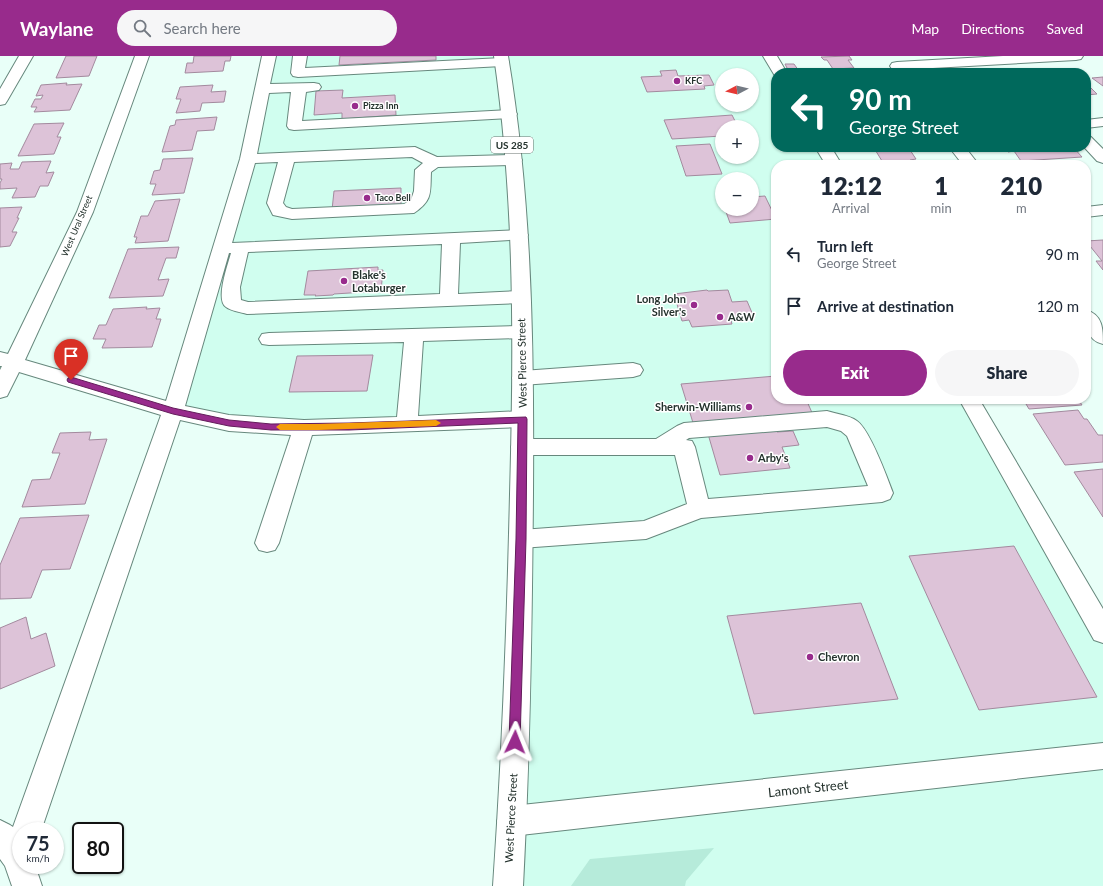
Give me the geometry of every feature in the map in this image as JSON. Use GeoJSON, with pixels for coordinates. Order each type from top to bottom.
{"type":"FeatureCollection","features":[{"type":"Feature","properties":{"kind":"main road"},"geometry":{"type":"LineString","coordinates":[[0,101],[26,56]]}},
{"type":"Feature","properties":{"kind":"main road","name":"West Ural Street"},"geometry":{"type":"LineString","coordinates":[[0,391],[7,361],[84,212],[142,56]]}},
{"type":"Feature","properties":{"kind":"main road"},"geometry":{"type":"LineString","coordinates":[[269,56],[248,159],[239,247],[231,287],[232,303],[247,308],[521,297]]}},
{"type":"Feature","properties":{"kind":"main road"},"geometry":{"type":"LineString","coordinates":[[300,56],[298,73],[500,68]]}},
{"type":"Feature","properties":{"kind":"main road"},"geometry":{"type":"LineString","coordinates":[[770,56],[777,68]]}},
{"type":"Feature","properties":{"kind":"main road"},"geometry":{"type":"LineString","coordinates":[[896,65],[1009,58],[1076,56]]}},
{"type":"Feature","properties":{"kind":"main road"},"geometry":{"type":"LineString","coordinates":[[1009,58],[1019,68]]}},
{"type":"Feature","properties":{"kind":"main road","name":"West Pierce Street"},"geometry":{"type":"LineString","coordinates":[[500,68],[510,114],[519,236],[523,419],[521,539],[512,821],[508,886]]}},
{"type":"Feature","properties":{"kind":"main road"},"geometry":{"type":"LineString","coordinates":[[263,89],[331,86]]}},
{"type":"Feature","properties":{"kind":"main road"},"geometry":{"type":"LineString","coordinates":[[299,87],[294,126],[510,114]]}},
{"type":"Feature","properties":{"kind":"main road"},"geometry":{"type":"LineString","coordinates":[[1091,123],[1103,122]]}},
{"type":"Feature","properties":{"kind":"main road"},"geometry":{"type":"LineString","coordinates":[[1091,145],[1103,158]]}},
{"type":"Feature","properties":{"kind":"main road"},"geometry":{"type":"LineString","coordinates":[[248,159],[415,152],[434,162],[514,160]]}},
{"type":"Feature","properties":{"kind":"main road"},"geometry":{"type":"LineString","coordinates":[[961,152],[967,160]]}},
{"type":"Feature","properties":{"kind":"main road"},"geometry":{"type":"LineString","coordinates":[[287,157],[275,203],[279,211],[292,214],[408,209],[419,202],[422,191],[423,170],[434,162]]}},
{"type":"Feature","properties":{"kind":"main road"},"geometry":{"type":"LineString","coordinates":[[1091,211],[1103,210]]}},
{"type":"Feature","properties":{"kind":"main road"},"geometry":{"type":"LineString","coordinates":[[239,247],[519,236]]}},
{"type":"Feature","properties":{"kind":"main road"},"geometry":{"type":"LineString","coordinates":[[450,299],[451,239]]}},
{"type":"Feature","properties":{"kind":"main road"},"geometry":{"type":"LineString","coordinates":[[23,822],[173,411],[239,247]]}},
{"type":"Feature","properties":{"kind":"main road"},"geometry":{"type":"LineString","coordinates":[[1091,322],[1103,338]]}},
{"type":"Feature","properties":{"kind":"main road"},"geometry":{"type":"LineString","coordinates":[[269,339],[521,332]]}},
{"type":"Feature","properties":{"kind":"main road"},"geometry":{"type":"LineString","coordinates":[[407,424],[414,335]]}},
{"type":"Feature","properties":{"kind":"main road"},"geometry":{"type":"LineString","coordinates":[[7,361],[173,411],[229,423],[304,428],[523,419]]}},
{"type":"Feature","properties":{"kind":"main road"},"geometry":{"type":"LineString","coordinates":[[522,378],[633,370]]}},
{"type":"Feature","properties":{"kind":"main road"},"geometry":{"type":"LineString","coordinates":[[972,404],[1103,632]]}},
{"type":"Feature","properties":{"kind":"main road"},"geometry":{"type":"LineString","coordinates":[[521,539],[646,530],[699,509],[882,493],[858,439],[851,428],[839,422],[827,419],[684,431],[660,447]]}},
{"type":"Feature","properties":{"kind":"main road"},"geometry":{"type":"LineString","coordinates":[[266,543],[304,428]]}},
{"type":"Feature","properties":{"kind":"main road"},"geometry":{"type":"LineString","coordinates":[[522,447],[684,447],[699,509]]}},
{"type":"Feature","properties":{"kind":"main road","name":"Lamont Street"},"geometry":{"type":"LineString","coordinates":[[512,821],[1103,756]]}},
{"type":"Feature","properties":{"kind":"main road"},"geometry":{"type":"LineString","coordinates":[[24,874],[27,886]]}},
{"type":"Feature","properties":{"kind":"shaded area"},"geometry":{"type":"Polygon","coordinates":[[[269,56],[770,56],[774,68],[771,68],[771,152],[826,152],[831,160],[771,160],[771,404],[972,404],[1103,632],[1103,886],[508,886],[523,419],[364,426],[173,411],[269,56]]]}},
{"type":"Feature","properties":{"kind":"shaded area"},"geometry":{"type":"Polygon","coordinates":[[[714,848],[686,881],[685,886],[571,886],[590,859],[714,848]]]}},
{"type":"Feature","properties":{"kind":"building"},"geometry":{"type":"Polygon","coordinates":[[[66,56],[97,56],[89,76],[56,78],[66,56]]]}},
{"type":"Feature","properties":{"kind":"building"},"geometry":{"type":"Polygon","coordinates":[[[194,56],[231,56],[230,61],[225,61],[223,71],[185,73],[187,63],[193,63],[194,56]]]}},
{"type":"Feature","properties":{"kind":"building"},"geometry":{"type":"Polygon","coordinates":[[[340,56],[436,56],[436,60],[339,65],[340,56]]]}},
{"type":"Feature","properties":{"kind":"building"},"geometry":{"type":"Polygon","coordinates":[[[849,56],[852,60],[848,60],[854,68],[832,68],[827,60],[824,60],[821,57],[849,56]]]}},
{"type":"Feature","properties":{"kind":"building"},"geometry":{"type":"Polygon","coordinates":[[[785,64],[794,64],[797,68],[787,68],[785,64]]]}},
{"type":"Feature","properties":{"kind":"building","name":"KFC"},"geometry":{"type":"Polygon","coordinates":[[[676,70],[678,76],[709,75],[714,85],[704,86],[705,89],[647,92],[641,77],[662,76],[660,71],[676,70]]]}},
{"type":"Feature","properties":{"kind":"building"},"geometry":{"type":"Polygon","coordinates":[[[1103,77],[1103,86],[1092,78],[1103,77]]]}},
{"type":"Feature","properties":{"kind":"building"},"geometry":{"type":"Polygon","coordinates":[[[67,83],[66,85],[82,84],[70,110],[34,112],[37,107],[31,107],[35,99],[41,99],[43,95],[36,96],[41,85],[67,83]]]}},
{"type":"Feature","properties":{"kind":"building"},"geometry":{"type":"Polygon","coordinates":[[[213,85],[211,92],[226,91],[224,102],[202,103],[200,111],[176,113],[181,99],[176,99],[180,87],[213,85]]]}},
{"type":"Feature","properties":{"kind":"building"},"geometry":{"type":"Polygon","coordinates":[[[1091,88],[1097,94],[1091,95],[1091,88]]]}},
{"type":"Feature","properties":{"kind":"building","name":"Pizza Inn"},"geometry":{"type":"Polygon","coordinates":[[[343,90],[342,98],[395,95],[396,115],[342,119],[342,113],[314,115],[316,91],[343,90]]]}},
{"type":"Feature","properties":{"kind":"building"},"geometry":{"type":"Polygon","coordinates":[[[732,115],[734,120],[715,120],[715,136],[672,139],[664,120],[732,115]]]}},
{"type":"Feature","properties":{"kind":"building"},"geometry":{"type":"Polygon","coordinates":[[[217,117],[214,130],[197,131],[192,150],[162,152],[170,126],[175,125],[176,120],[217,117]]]}},
{"type":"Feature","properties":{"kind":"building"},"geometry":{"type":"Polygon","coordinates":[[[64,123],[57,137],[61,137],[54,154],[18,156],[34,124],[64,123]]]}},
{"type":"Feature","properties":{"kind":"building"},"geometry":{"type":"Polygon","coordinates":[[[710,144],[715,156],[715,164],[718,164],[721,172],[715,172],[715,174],[686,176],[676,146],[710,144]]]}},
{"type":"Feature","properties":{"kind":"building"},"geometry":{"type":"Polygon","coordinates":[[[876,152],[911,152],[916,159],[910,160],[881,160],[876,152]]]}},
{"type":"Feature","properties":{"kind":"building"},"geometry":{"type":"Polygon","coordinates":[[[1015,152],[1078,152],[1082,157],[1036,160],[1020,160],[1015,152]]]}},
{"type":"Feature","properties":{"kind":"building"},"geometry":{"type":"Polygon","coordinates":[[[193,158],[184,193],[152,195],[156,184],[150,184],[154,171],[160,170],[163,159],[193,158]]]}},
{"type":"Feature","properties":{"kind":"building"},"geometry":{"type":"Polygon","coordinates":[[[51,161],[46,173],[54,172],[48,186],[40,186],[35,197],[12,198],[17,188],[0,189],[2,179],[0,179],[0,164],[12,163],[10,169],[19,169],[22,162],[51,161]]]}},
{"type":"Feature","properties":{"kind":"building","name":"Taco Bell"},"geometry":{"type":"Polygon","coordinates":[[[401,188],[401,204],[381,205],[381,208],[365,209],[365,206],[343,207],[342,209],[332,210],[334,191],[401,188]]]}},
{"type":"Feature","properties":{"kind":"building"},"geometry":{"type":"Polygon","coordinates":[[[759,196],[765,196],[771,209],[771,219],[730,223],[728,216],[759,216],[759,196]]]}},
{"type":"Feature","properties":{"kind":"building"},"geometry":{"type":"Polygon","coordinates":[[[180,199],[168,241],[135,243],[137,237],[134,237],[141,216],[148,216],[155,201],[180,199]]]}},
{"type":"Feature","properties":{"kind":"building"},"geometry":{"type":"Polygon","coordinates":[[[22,207],[17,218],[19,218],[12,232],[17,232],[10,246],[0,247],[0,208],[22,207]]]}},
{"type":"Feature","properties":{"kind":"building"},"geometry":{"type":"Polygon","coordinates":[[[1103,240],[1103,270],[1096,261],[1102,261],[1091,247],[1091,241],[1103,240]]]}},
{"type":"Feature","properties":{"kind":"building"},"geometry":{"type":"Polygon","coordinates":[[[179,247],[176,258],[166,258],[158,280],[169,279],[163,296],[109,298],[128,249],[179,247]]]}},
{"type":"Feature","properties":{"kind":"building","name":"Blake's Lotaburger"},"geometry":{"type":"Polygon","coordinates":[[[378,267],[378,270],[383,270],[381,291],[315,296],[316,295],[304,295],[308,271],[378,267]]]}},
{"type":"Feature","properties":{"kind":"building"},"geometry":{"type":"Polygon","coordinates":[[[707,290],[728,290],[732,302],[747,301],[753,315],[730,317],[732,324],[692,327],[689,320],[682,321],[674,294],[707,290]]]}},
{"type":"Feature","properties":{"kind":"building"},"geometry":{"type":"Polygon","coordinates":[[[147,307],[146,309],[160,308],[156,319],[161,319],[152,347],[102,348],[106,339],[93,339],[99,325],[106,325],[113,309],[147,307]]]}},
{"type":"Feature","properties":{"kind":"building"},"geometry":{"type":"Polygon","coordinates":[[[373,355],[367,391],[289,392],[297,356],[373,355]]]}},
{"type":"Feature","properties":{"kind":"building","name":"Sherwin-Williams"},"geometry":{"type":"Polygon","coordinates":[[[771,376],[771,404],[808,404],[813,415],[694,426],[681,384],[771,376]]]}},
{"type":"Feature","properties":{"kind":"building"},"geometry":{"type":"Polygon","coordinates":[[[1026,404],[1082,405],[1029,409],[1026,404]]]}},
{"type":"Feature","properties":{"kind":"building"},"geometry":{"type":"Polygon","coordinates":[[[1078,410],[1084,419],[1087,419],[1098,435],[1103,435],[1103,462],[1065,465],[1033,414],[1078,410]]]}},
{"type":"Feature","properties":{"kind":"building","name":"Arby's"},"geometry":{"type":"Polygon","coordinates":[[[776,429],[777,432],[793,431],[799,445],[782,447],[790,468],[720,475],[708,434],[776,429]]]}},
{"type":"Feature","properties":{"kind":"building"},"geometry":{"type":"Polygon","coordinates":[[[91,432],[89,440],[107,439],[85,504],[22,507],[32,480],[50,479],[60,453],[52,453],[60,433],[91,432]]]}},
{"type":"Feature","properties":{"kind":"building"},"geometry":{"type":"Polygon","coordinates":[[[1103,469],[1103,517],[1074,472],[1103,469]]]}},
{"type":"Feature","properties":{"kind":"building"},"geometry":{"type":"Polygon","coordinates":[[[89,515],[70,569],[42,570],[31,598],[0,599],[0,565],[20,518],[89,515]]]}},
{"type":"Feature","properties":{"kind":"building"},"geometry":{"type":"Polygon","coordinates":[[[1014,546],[1097,697],[979,710],[909,556],[1014,546]]]}},
{"type":"Feature","properties":{"kind":"building","name":"Chevron"},"geometry":{"type":"Polygon","coordinates":[[[861,603],[898,699],[754,714],[727,616],[861,603]]]}},
{"type":"Feature","properties":{"kind":"building"},"geometry":{"type":"Polygon","coordinates":[[[26,617],[31,639],[46,633],[55,666],[0,689],[0,628],[26,617]]]}},
{"type":"Feature","properties":{"kind":"slow traffic"},"geometry":{"type":"LineString","coordinates":[[280,427],[304,428],[436,423]]}},
{"type":"Feature","properties":{"kind":"place","name":"KFC"},"geometry":{"type":"Point","coordinates":[677,81]}},
{"type":"Feature","properties":{"kind":"place","name":"Pizza Inn"},"geometry":{"type":"Point","coordinates":[355,106]}},
{"type":"Feature","properties":{"kind":"place","name":"Taco Bell"},"geometry":{"type":"Point","coordinates":[367,198]}},
{"type":"Feature","properties":{"kind":"place","name":"Blake's Lotaburger"},"geometry":{"type":"Point","coordinates":[344,281]}},
{"type":"Feature","properties":{"kind":"place","name":"Long John Silver's"},"geometry":{"type":"Point","coordinates":[694,305]}},
{"type":"Feature","properties":{"kind":"place","name":"A&W"},"geometry":{"type":"Point","coordinates":[720,317]}},
{"type":"Feature","properties":{"kind":"place","name":"Sherwin-Williams"},"geometry":{"type":"Point","coordinates":[749,407]}},
{"type":"Feature","properties":{"kind":"place","name":"Arby's"},"geometry":{"type":"Point","coordinates":[750,458]}},
{"type":"Feature","properties":{"kind":"place","name":"Chevron"},"geometry":{"type":"Point","coordinates":[810,657]}},
{"type":"Feature","properties":{"kind":"route"},"geometry":{"type":"LineString","coordinates":[[71,380],[173,411],[229,423],[271,427],[304,428],[523,419],[515,742]]}}]}
